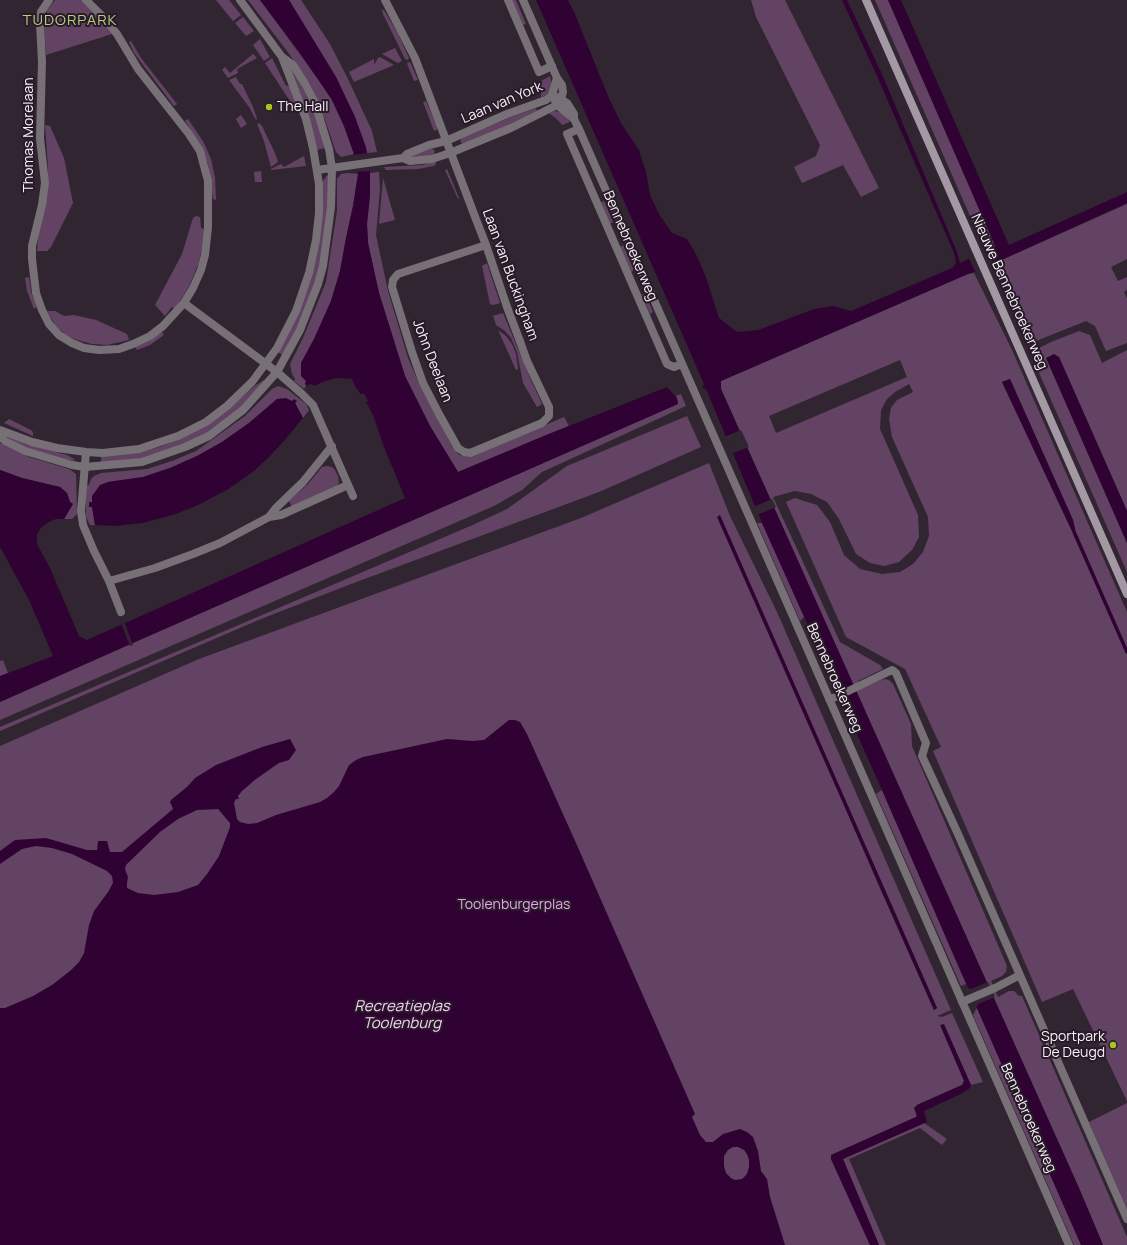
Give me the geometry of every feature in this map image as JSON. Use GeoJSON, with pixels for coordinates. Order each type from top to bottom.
{"type":"FeatureCollection","features":[{"type":"Feature","properties":{"kind":"main road","name":"Nieuwe Bennebroekerweg"},"geometry":{"type":"LineString","coordinates":[[866,0],[1127,594]]}},
{"type":"Feature","properties":{"kind":"street","name":"Thomas Morelaan"},"geometry":{"type":"LineString","coordinates":[[49,0],[41,12],[40,23],[42,62],[40,138],[45,182],[42,205],[32,246],[36,293],[49,324],[59,335],[72,344],[84,348],[99,350],[118,349],[150,336],[163,326],[184,303],[201,270],[205,255],[208,220],[208,181],[200,151],[189,134],[138,69],[117,34],[86,0]]}},
{"type":"Feature","properties":{"kind":"street"},"geometry":{"type":"LineString","coordinates":[[0,430],[32,442],[57,448],[86,452],[103,453],[139,449],[178,436],[206,422],[227,406],[252,382],[277,348],[296,311],[309,274],[315,246],[319,213],[317,170],[306,119],[282,57],[240,0]]}},
{"type":"Feature","properties":{"kind":"street","name":"Laan van Buckingham"},"geometry":{"type":"LineString","coordinates":[[385,0],[415,58],[486,246],[506,307],[527,361],[549,407],[548,416]]}},
{"type":"Feature","properties":{"kind":"street"},"geometry":{"type":"LineString","coordinates":[[508,0],[539,72],[552,66]]}},
{"type":"Feature","properties":{"kind":"street"},"geometry":{"type":"LineString","coordinates":[[523,0],[557,78],[562,85],[563,92],[559,102]]}},
{"type":"Feature","properties":{"kind":"street"},"geometry":{"type":"LineString","coordinates":[[0,436],[5,441],[25,451],[54,460],[85,467],[142,462],[185,448],[209,436],[243,410],[277,372],[300,330],[320,278],[328,239],[332,168],[329,149],[315,103],[293,65],[282,57]]}},
{"type":"Feature","properties":{"kind":"street"},"geometry":{"type":"LineString","coordinates":[[552,95],[557,78]]}},
{"type":"Feature","properties":{"kind":"street","name":"Laan van York"},"geometry":{"type":"LineString","coordinates":[[403,158],[407,154],[429,145],[446,141],[507,114],[546,100],[552,95]]}},
{"type":"Feature","properties":{"kind":"street","name":"Bennebroekerweg"},"geometry":{"type":"LineString","coordinates":[[552,95],[574,119],[966,1000],[1069,1245]]}},
{"type":"Feature","properties":{"kind":"street","name":"Laan van York"},"geometry":{"type":"LineString","coordinates":[[317,170],[403,158],[410,161],[432,159],[511,128],[559,102]]}},
{"type":"Feature","properties":{"kind":"street","name":"Bennebroekerweg"},"geometry":{"type":"LineString","coordinates":[[578,129],[567,134],[667,364],[674,368],[682,364]]}},
{"type":"Feature","properties":{"kind":"street","name":"John Deelaan"},"geometry":{"type":"LineString","coordinates":[[486,246],[398,274],[393,280],[392,287],[421,377],[458,448],[464,452],[475,451],[542,423],[548,416]]}},
{"type":"Feature","properties":{"kind":"street"},"geometry":{"type":"LineString","coordinates":[[184,303],[277,372],[313,405],[353,496]]}},
{"type":"Feature","properties":{"kind":"street"},"geometry":{"type":"LineString","coordinates":[[269,517],[276,508],[303,482],[332,446]]}},
{"type":"Feature","properties":{"kind":"street"},"geometry":{"type":"LineString","coordinates":[[86,452],[81,511],[83,525],[109,581],[121,612]]}},
{"type":"Feature","properties":{"kind":"street"},"geometry":{"type":"LineString","coordinates":[[109,581],[155,568],[193,554],[220,543],[269,517],[281,514],[348,485]]}},
{"type":"Feature","properties":{"kind":"street"},"geometry":{"type":"LineString","coordinates":[[832,698],[892,670],[896,673],[926,743],[922,756],[1127,1219]]}},
{"type":"Feature","properties":{"kind":"street"},"geometry":{"type":"LineString","coordinates":[[966,1000],[995,988],[1020,975]]}},
{"type":"Feature","properties":{"kind":"green space"},"geometry":{"type":"Polygon","coordinates":[[[55,0],[82,0],[112,34],[46,55],[44,23],[47,10],[55,0]]]}},
{"type":"Feature","properties":{"kind":"green space"},"geometry":{"type":"Polygon","coordinates":[[[216,0],[229,0],[241,15],[233,21],[216,0]]]}},
{"type":"Feature","properties":{"kind":"green space"},"geometry":{"type":"Polygon","coordinates":[[[248,0],[260,0],[323,86],[332,100],[344,126],[354,154],[341,157],[336,152],[325,120],[311,88],[290,55],[248,0]]]}},
{"type":"Feature","properties":{"kind":"green space"},"geometry":{"type":"Polygon","coordinates":[[[289,0],[301,0],[330,44],[372,131],[377,152],[367,153],[355,117],[336,77],[289,0]]]}},
{"type":"Feature","properties":{"kind":"green space"},"geometry":{"type":"Polygon","coordinates":[[[512,0],[516,0],[526,24],[523,25],[512,0]]]}},
{"type":"Feature","properties":{"kind":"green space"},"geometry":{"type":"Polygon","coordinates":[[[751,0],[785,0],[879,188],[861,197],[843,165],[802,183],[794,167],[816,156],[820,145],[756,17],[751,0]]]}},
{"type":"Feature","properties":{"kind":"green space"},"geometry":{"type":"Polygon","coordinates":[[[875,0],[888,0],[996,246],[985,250],[875,0]]]}},
{"type":"Feature","properties":{"kind":"green space"},"geometry":{"type":"Polygon","coordinates":[[[382,10],[384,10],[397,32],[409,58],[408,60],[405,59],[382,10]]]}},
{"type":"Feature","properties":{"kind":"green space"},"geometry":{"type":"Polygon","coordinates":[[[243,17],[254,31],[246,36],[235,23],[243,17]]]}},
{"type":"Feature","properties":{"kind":"green space"},"geometry":{"type":"Polygon","coordinates":[[[260,39],[270,57],[264,61],[253,45],[260,39]]]}},
{"type":"Feature","properties":{"kind":"green space"},"geometry":{"type":"Polygon","coordinates":[[[131,41],[141,58],[177,104],[174,106],[134,53],[129,42],[131,41]]]}},
{"type":"Feature","properties":{"kind":"green space"},"geometry":{"type":"Polygon","coordinates":[[[395,48],[402,61],[398,63],[382,54],[395,48]]]}},
{"type":"Feature","properties":{"kind":"green space"},"geometry":{"type":"Polygon","coordinates":[[[253,54],[257,58],[237,69],[238,73],[228,78],[222,70],[225,67],[230,73],[253,54]]]}},
{"type":"Feature","properties":{"kind":"green space"},"geometry":{"type":"Polygon","coordinates":[[[380,57],[394,65],[354,82],[349,72],[374,59],[374,65],[380,57]]]}},
{"type":"Feature","properties":{"kind":"green space"},"geometry":{"type":"Polygon","coordinates":[[[272,58],[286,86],[290,85],[297,103],[292,104],[265,63],[272,58]]]}},
{"type":"Feature","properties":{"kind":"green space"},"geometry":{"type":"Polygon","coordinates":[[[410,62],[418,80],[414,81],[407,63],[410,62]]]}},
{"type":"Feature","properties":{"kind":"green space"},"geometry":{"type":"Polygon","coordinates":[[[289,66],[313,109],[325,148],[317,150],[309,117],[289,66]]]}},
{"type":"Feature","properties":{"kind":"green space"},"geometry":{"type":"Polygon","coordinates":[[[550,76],[552,84],[549,92],[541,98],[541,81],[550,76]]]}},
{"type":"Feature","properties":{"kind":"green space"},"geometry":{"type":"Polygon","coordinates":[[[236,77],[240,84],[242,84],[253,107],[256,120],[249,107],[229,80],[236,77]]]}},
{"type":"Feature","properties":{"kind":"green space"},"geometry":{"type":"Polygon","coordinates":[[[426,101],[438,129],[434,131],[423,102],[426,101]]]}},
{"type":"Feature","properties":{"kind":"green space"},"geometry":{"type":"Polygon","coordinates":[[[536,108],[537,111],[485,136],[463,145],[460,141],[462,138],[536,108]]]}},
{"type":"Feature","properties":{"kind":"green space"},"geometry":{"type":"Polygon","coordinates":[[[555,111],[566,116],[570,122],[562,125],[549,113],[555,111]]]}},
{"type":"Feature","properties":{"kind":"green space"},"geometry":{"type":"Polygon","coordinates":[[[241,115],[247,124],[241,128],[236,119],[241,115]]]}},
{"type":"Feature","properties":{"kind":"green space"},"geometry":{"type":"Polygon","coordinates":[[[188,119],[203,141],[211,159],[215,177],[216,200],[213,199],[208,164],[202,147],[185,121],[188,119]]]}},
{"type":"Feature","properties":{"kind":"green space"},"geometry":{"type":"Polygon","coordinates":[[[259,123],[262,126],[278,162],[271,167],[264,141],[257,124],[259,123]]]}},
{"type":"Feature","properties":{"kind":"green space"},"geometry":{"type":"Polygon","coordinates":[[[45,125],[50,126],[64,158],[73,203],[51,247],[47,251],[37,251],[48,186],[45,125]]]}},
{"type":"Feature","properties":{"kind":"green space"},"geometry":{"type":"Polygon","coordinates":[[[430,149],[435,151],[434,155],[421,158],[411,158],[410,156],[430,149]]]}},
{"type":"Feature","properties":{"kind":"green space"},"geometry":{"type":"Polygon","coordinates":[[[304,156],[306,166],[271,170],[281,164],[284,167],[304,156]]]}},
{"type":"Feature","properties":{"kind":"green space"},"geometry":{"type":"Polygon","coordinates":[[[435,161],[436,164],[434,166],[418,169],[386,170],[384,167],[422,165],[435,161]]]}},
{"type":"Feature","properties":{"kind":"green space"},"geometry":{"type":"Polygon","coordinates":[[[447,169],[459,198],[458,199],[445,170],[447,169]]]}},
{"type":"Feature","properties":{"kind":"green space"},"geometry":{"type":"Polygon","coordinates":[[[261,171],[262,182],[255,182],[254,172],[261,171]]]}},
{"type":"Feature","properties":{"kind":"green space"},"geometry":{"type":"Polygon","coordinates":[[[379,172],[380,189],[376,235],[388,291],[408,358],[420,386],[452,446],[459,455],[470,457],[564,417],[569,426],[458,472],[430,426],[405,376],[379,293],[368,243],[367,224],[370,173],[379,172]]]}},
{"type":"Feature","properties":{"kind":"green space"},"geometry":{"type":"Polygon","coordinates":[[[341,174],[358,174],[340,271],[331,301],[314,339],[301,363],[306,382],[304,389],[294,381],[295,379],[292,374],[290,364],[303,338],[326,282],[337,211],[337,179],[341,174]]]}},
{"type":"Feature","properties":{"kind":"green space"},"geometry":{"type":"Polygon","coordinates":[[[327,175],[329,194],[319,277],[285,357],[278,352],[297,315],[322,207],[323,181],[327,175]]]}},
{"type":"Feature","properties":{"kind":"green space"},"geometry":{"type":"Polygon","coordinates":[[[383,178],[395,220],[379,224],[383,178]]]}},
{"type":"Feature","properties":{"kind":"green space"},"geometry":{"type":"Polygon","coordinates":[[[604,201],[613,222],[610,224],[601,202],[604,201]]]}},
{"type":"Feature","properties":{"kind":"green space"},"geometry":{"type":"Polygon","coordinates":[[[1127,204],[1127,259],[1111,267],[1118,281],[1127,277],[1127,290],[1124,292],[1127,298],[1127,343],[1106,351],[1095,326],[1086,321],[1031,343],[997,262],[1127,204]]]}},
{"type":"Feature","properties":{"kind":"green space"},"geometry":{"type":"Polygon","coordinates":[[[196,216],[200,217],[201,228],[204,229],[198,265],[189,286],[175,309],[172,307],[165,316],[155,305],[182,254],[193,218],[196,216]]]}},
{"type":"Feature","properties":{"kind":"green space"},"geometry":{"type":"Polygon","coordinates":[[[623,245],[634,270],[631,272],[620,247],[623,245]]]}},
{"type":"Feature","properties":{"kind":"green space"},"geometry":{"type":"Polygon","coordinates":[[[487,263],[500,303],[493,305],[490,304],[482,266],[487,263]]]}},
{"type":"Feature","properties":{"kind":"green space"},"geometry":{"type":"Polygon","coordinates":[[[974,273],[1012,350],[1127,612],[1127,1101],[1073,989],[1042,1002],[933,751],[941,747],[905,669],[846,637],[786,502],[795,498],[817,505],[830,522],[844,555],[860,569],[882,574],[900,572],[913,564],[923,552],[929,536],[928,517],[892,437],[889,419],[891,408],[897,400],[913,392],[909,384],[895,392],[887,399],[881,410],[880,429],[918,515],[919,537],[912,550],[899,562],[884,566],[870,563],[856,554],[839,519],[827,502],[811,494],[795,491],[773,497],[840,642],[880,665],[883,669],[858,681],[861,688],[884,679],[889,680],[893,684],[911,724],[912,746],[1007,966],[1006,972],[1002,976],[991,981],[998,997],[1009,991],[1014,991],[1019,996],[1022,996],[1127,1237],[1127,1245],[1103,1245],[1079,1188],[721,389],[721,381],[968,274],[974,273]],[[900,360],[769,416],[776,433],[907,377],[900,360]],[[1010,379],[1002,382],[1078,544],[1073,520],[1010,379]]]}},
{"type":"Feature","properties":{"kind":"green space"},"geometry":{"type":"Polygon","coordinates":[[[29,277],[31,292],[37,307],[34,309],[27,291],[25,278],[29,277]]]}},
{"type":"Feature","properties":{"kind":"green space"},"geometry":{"type":"Polygon","coordinates":[[[645,293],[653,312],[650,314],[642,295],[645,293]]]}},
{"type":"Feature","properties":{"kind":"green space"},"geometry":{"type":"Polygon","coordinates":[[[47,311],[55,311],[64,316],[74,315],[96,320],[127,334],[129,340],[107,345],[92,344],[77,340],[66,335],[55,325],[47,311]]]}},
{"type":"Feature","properties":{"kind":"green space"},"geometry":{"type":"Polygon","coordinates":[[[503,313],[542,404],[537,407],[523,383],[517,352],[511,338],[505,331],[496,325],[493,316],[503,313]]]}},
{"type":"Feature","properties":{"kind":"green space"},"geometry":{"type":"Polygon","coordinates":[[[498,330],[506,336],[512,344],[516,354],[518,369],[516,370],[498,330]]]}},
{"type":"Feature","properties":{"kind":"green space"},"geometry":{"type":"Polygon","coordinates":[[[1079,331],[1090,335],[1102,363],[1127,350],[1127,511],[1059,357],[1046,358],[1127,543],[1127,572],[1033,357],[1035,350],[1079,331]]]}},
{"type":"Feature","properties":{"kind":"green space"},"geometry":{"type":"Polygon","coordinates":[[[162,332],[164,335],[150,345],[137,350],[135,347],[162,332]]]}},
{"type":"Feature","properties":{"kind":"green space"},"geometry":{"type":"Polygon","coordinates":[[[264,380],[267,381],[246,405],[212,431],[188,444],[136,461],[101,464],[101,456],[135,453],[160,447],[184,437],[225,412],[256,385],[264,380]]]}},
{"type":"Feature","properties":{"kind":"green space"},"geometry":{"type":"Polygon","coordinates":[[[278,386],[287,389],[306,404],[309,410],[303,418],[295,403],[292,401],[277,399],[249,423],[222,442],[197,456],[170,468],[143,477],[108,482],[92,503],[89,502],[92,507],[95,525],[90,525],[86,517],[86,489],[87,485],[89,485],[94,476],[101,473],[147,469],[196,451],[245,416],[272,389],[278,386]]]}},
{"type":"Feature","properties":{"kind":"green space"},"geometry":{"type":"Polygon","coordinates":[[[681,394],[686,406],[542,472],[522,490],[494,506],[0,720],[0,702],[678,404],[676,396],[681,394]]]}},
{"type":"Feature","properties":{"kind":"green space"},"geometry":{"type":"Polygon","coordinates":[[[687,416],[701,447],[599,492],[261,619],[0,731],[0,727],[475,524],[507,509],[567,466],[687,416]]]}},
{"type":"Feature","properties":{"kind":"green space"},"geometry":{"type":"Polygon","coordinates":[[[9,419],[31,430],[33,432],[33,436],[4,423],[9,419]]]}},
{"type":"Feature","properties":{"kind":"green space"},"geometry":{"type":"Polygon","coordinates":[[[2,434],[26,444],[67,455],[75,461],[59,458],[23,447],[2,434]]]}},
{"type":"Feature","properties":{"kind":"green space"},"geometry":{"type":"Polygon","coordinates":[[[0,443],[29,457],[69,469],[76,474],[77,514],[72,519],[64,519],[73,504],[70,502],[67,493],[60,487],[22,478],[0,470],[0,443]]]}},
{"type":"Feature","properties":{"kind":"green space","name":"Toolenburgerplas"},"geometry":{"type":"Polygon","coordinates":[[[709,463],[730,516],[777,612],[951,1010],[937,1016],[942,1017],[952,1013],[983,1082],[971,1085],[951,1041],[964,1081],[962,1085],[917,1105],[916,1117],[831,1155],[831,1159],[870,1245],[0,1245],[0,746],[199,659],[581,518],[709,463]],[[720,516],[879,886],[934,1010],[937,1008],[720,516]]]}},
{"type":"Feature","properties":{"kind":"green space"},"geometry":{"type":"Polygon","coordinates":[[[322,467],[332,467],[338,476],[339,483],[336,487],[292,507],[289,501],[308,484],[322,467]]]}},
{"type":"Feature","properties":{"kind":"green space"},"geometry":{"type":"Polygon","coordinates":[[[757,523],[762,523],[804,617],[800,621],[757,523]]]}},
{"type":"Feature","properties":{"kind":"green space"},"geometry":{"type":"Polygon","coordinates":[[[3,660],[8,673],[0,676],[0,661],[3,660]]]}},
{"type":"Feature","properties":{"kind":"green space"},"geometry":{"type":"Polygon","coordinates":[[[882,790],[966,984],[961,986],[876,794],[882,790]]]}},
{"type":"Feature","properties":{"kind":"green space"},"geometry":{"type":"Polygon","coordinates":[[[977,1008],[1081,1245],[1074,1245],[973,1015],[977,1008]]]}},
{"type":"Feature","properties":{"kind":"green space"},"geometry":{"type":"Polygon","coordinates":[[[1127,1103],[1127,1209],[1089,1122],[1127,1103]]]}},
{"type":"Feature","properties":{"kind":"green space"},"geometry":{"type":"Polygon","coordinates":[[[924,1123],[947,1139],[942,1145],[920,1128],[849,1159],[886,1245],[879,1245],[843,1159],[924,1123]]]}},
{"type":"Feature","properties":{"kind":"water"},"geometry":{"type":"Polygon","coordinates":[[[260,0],[289,0],[336,77],[355,117],[366,147],[370,173],[370,197],[367,224],[368,243],[379,293],[405,376],[430,426],[458,472],[667,387],[677,398],[678,404],[0,702],[0,676],[53,656],[29,600],[0,547],[0,470],[22,478],[60,487],[67,493],[70,502],[73,504],[64,519],[56,519],[41,528],[37,534],[37,544],[50,568],[79,636],[87,640],[405,498],[384,447],[373,415],[366,402],[368,401],[364,394],[361,394],[356,388],[352,379],[336,378],[322,382],[315,386],[310,384],[308,386],[305,384],[306,381],[301,376],[301,363],[314,339],[331,301],[340,271],[358,174],[354,154],[344,126],[332,100],[298,50],[260,0]]]}},
{"type":"Feature","properties":{"kind":"water"},"geometry":{"type":"Polygon","coordinates":[[[536,0],[568,0],[608,96],[621,123],[639,150],[646,172],[650,195],[659,214],[672,233],[687,239],[696,254],[706,277],[719,318],[737,332],[758,330],[814,309],[833,306],[851,311],[952,268],[956,263],[954,253],[877,76],[842,0],[847,0],[882,74],[957,252],[960,263],[995,246],[888,0],[901,0],[1009,245],[1127,192],[1127,203],[997,262],[994,266],[968,274],[721,381],[721,389],[1079,1188],[1103,1245],[1081,1245],[882,790],[762,523],[706,389],[702,388],[704,384],[536,0]]]}},
{"type":"Feature","properties":{"kind":"water"},"geometry":{"type":"Polygon","coordinates":[[[1054,354],[1059,357],[1127,511],[1127,543],[1046,358],[1054,354]]]}},
{"type":"Feature","properties":{"kind":"water"},"geometry":{"type":"Polygon","coordinates":[[[1010,379],[1073,520],[1079,546],[1002,382],[1010,379]]]}},
{"type":"Feature","properties":{"kind":"water"},"geometry":{"type":"Polygon","coordinates":[[[286,398],[292,401],[294,399],[297,401],[295,403],[303,418],[269,457],[254,471],[227,490],[196,506],[176,514],[143,523],[115,526],[95,525],[92,507],[89,507],[89,502],[92,502],[92,496],[100,485],[108,482],[143,477],[170,468],[197,456],[222,442],[249,423],[277,399],[286,398]]]}},
{"type":"Feature","properties":{"kind":"water"},"geometry":{"type":"Polygon","coordinates":[[[720,515],[937,1008],[934,1010],[717,517],[720,515]]]}},
{"type":"Feature","properties":{"kind":"water","name":"Recreatieplas Toolenburg"},"geometry":{"type":"Polygon","coordinates":[[[509,720],[520,722],[527,734],[576,843],[695,1114],[692,1117],[700,1135],[706,1142],[713,1142],[723,1134],[740,1129],[753,1137],[758,1151],[761,1171],[767,1179],[770,1197],[785,1245],[0,1245],[0,1008],[5,1008],[33,996],[52,985],[79,962],[84,953],[89,925],[94,911],[113,883],[112,876],[107,871],[72,854],[52,848],[36,846],[22,849],[0,864],[0,851],[15,840],[46,838],[87,850],[97,850],[98,841],[107,841],[110,852],[122,852],[173,809],[170,802],[171,800],[195,778],[216,765],[262,747],[290,739],[296,750],[289,760],[279,763],[256,779],[242,791],[238,796],[239,799],[236,799],[234,803],[237,819],[240,822],[248,824],[257,823],[276,815],[320,802],[327,798],[339,786],[349,765],[363,757],[447,739],[473,741],[484,740],[509,720]],[[218,809],[197,810],[178,819],[160,832],[126,865],[125,869],[128,877],[127,888],[138,893],[154,895],[178,892],[198,885],[219,856],[230,827],[230,823],[218,809]],[[733,1147],[728,1150],[724,1156],[724,1166],[726,1173],[731,1178],[735,1180],[742,1179],[747,1174],[749,1160],[744,1150],[738,1147],[733,1147]]]}},
{"type":"Feature","properties":{"kind":"water"},"geometry":{"type":"Polygon","coordinates":[[[944,1024],[971,1085],[970,1088],[961,1094],[924,1111],[927,1122],[843,1159],[879,1245],[870,1245],[831,1159],[831,1155],[916,1117],[914,1108],[917,1105],[962,1085],[964,1081],[940,1025],[944,1024]]]}},
{"type":"Feature","properties":{"kind":"pier"},"geometry":{"type":"Polygon","coordinates":[[[369,153],[372,171],[355,172],[352,155],[369,153]]]}},
{"type":"Feature","properties":{"kind":"pier"},"geometry":{"type":"Polygon","coordinates":[[[987,248],[995,267],[976,274],[968,256],[987,248]]]}},
{"type":"Feature","properties":{"kind":"pier"},"geometry":{"type":"Polygon","coordinates":[[[741,430],[749,447],[731,454],[724,437],[741,430]]]}},
{"type":"Feature","properties":{"kind":"pier"},"geometry":{"type":"Polygon","coordinates":[[[772,499],[776,507],[757,515],[753,507],[772,499]]]}},
{"type":"Feature","properties":{"kind":"pier"},"geometry":{"type":"Polygon","coordinates":[[[124,621],[133,645],[130,646],[121,623],[124,621]]]}},
{"type":"Feature","properties":{"kind":"pier"},"geometry":{"type":"Polygon","coordinates":[[[988,982],[995,997],[978,1004],[975,1010],[965,987],[971,989],[988,982]]]}},
{"type":"Feature","properties":{"kind":"waterway"},"geometry":{"type":"LineString","coordinates":[[1075,534],[1127,652]]}},
{"type":"Feature","properties":{"kind":"place","name":"The Hall"},"geometry":{"type":"Point","coordinates":[269,107]}},
{"type":"Feature","properties":{"kind":"place","name":"Sportpark De Deugd"},"geometry":{"type":"Point","coordinates":[1113,1045]}},
{"type":"Feature","properties":{"kind":"district","name":"TUDORPARK"},"geometry":{"type":"Point","coordinates":[70,21]}}]}
